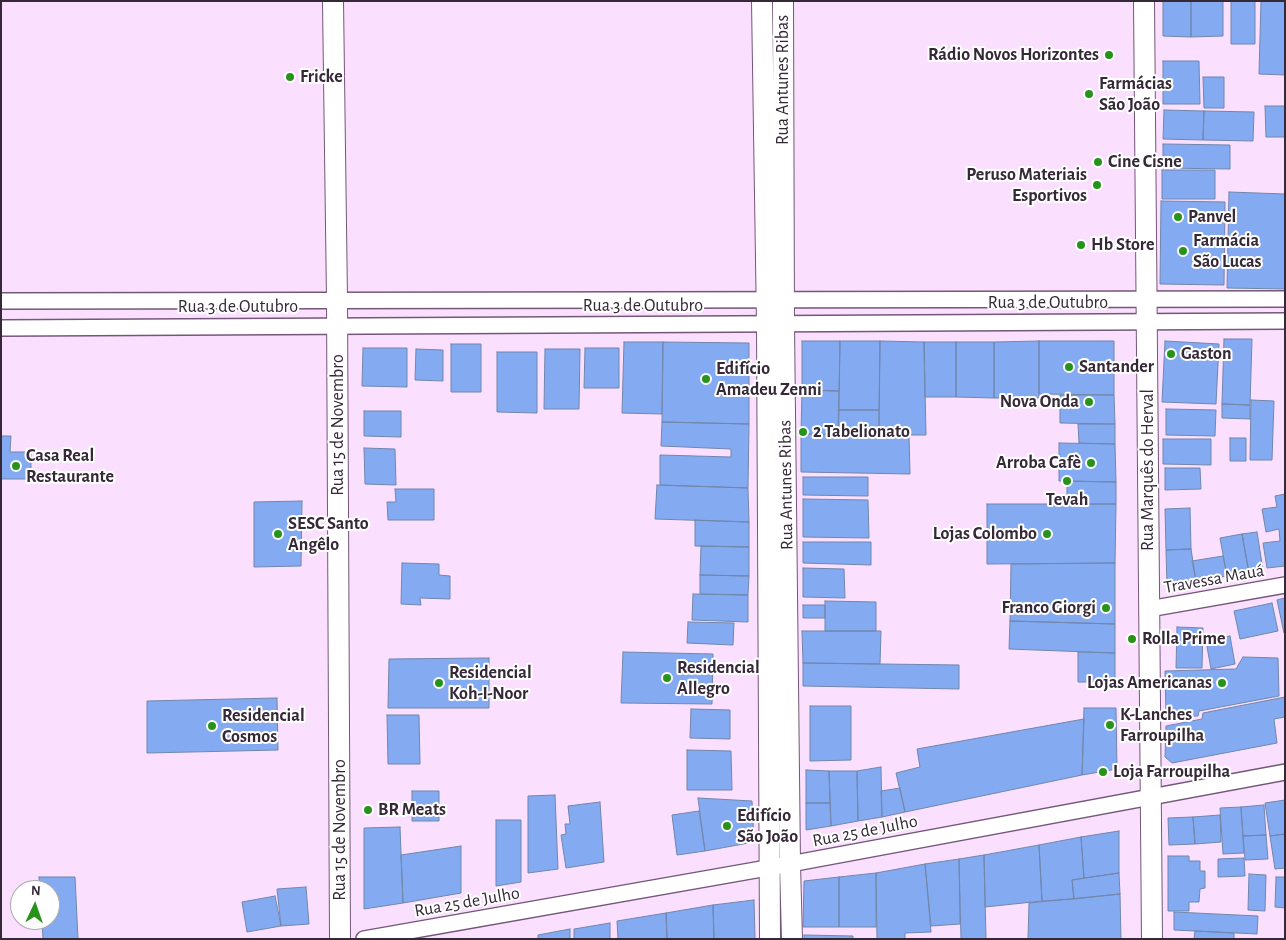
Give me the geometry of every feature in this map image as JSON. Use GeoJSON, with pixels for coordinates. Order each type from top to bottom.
{"type":"FeatureCollection","features":[{"type":"Feature","properties":{"kind":"street","name":"Rua 15 de Novembro"},"geometry":{"type":"LineString","coordinates":[[333,1],[337,300],[340,939]]}},
{"type":"Feature","properties":{"kind":"street","name":"Rua Antunes Ribas"},"geometry":{"type":"LineString","coordinates":[[762,1],[774,198],[778,625],[792,939]]}},
{"type":"Feature","properties":{"kind":"street","name":"Rua Antunes Ribas"},"geometry":{"type":"LineString","coordinates":[[774,198],[783,1]]}},
{"type":"Feature","properties":{"kind":"street","name":"Rua Marquês do Herval"},"geometry":{"type":"LineString","coordinates":[[1144,1],[1152,939]]}},
{"type":"Feature","properties":{"kind":"street","name":"Rua 3 de Outubro"},"geometry":{"type":"LineString","coordinates":[[1,301],[1285,299]]}},
{"type":"Feature","properties":{"kind":"street"},"geometry":{"type":"LineString","coordinates":[[147,300],[147,327]]}},
{"type":"Feature","properties":{"kind":"street","name":"Rua 3 de Outubro"},"geometry":{"type":"LineString","coordinates":[[1,328],[1146,321],[1285,322]]}},
{"type":"Feature","properties":{"kind":"street","name":"Travessa Mauá"},"geometry":{"type":"LineString","coordinates":[[1149,609],[1285,585]]}},
{"type":"Feature","properties":{"kind":"street","name":"Rua Antunes Ribas"},"geometry":{"type":"LineString","coordinates":[[770,939],[770,868],[778,625]]}},
{"type":"Feature","properties":{"kind":"street","name":"Rua 25 de Julho"},"geometry":{"type":"LineString","coordinates":[[364,939],[770,868],[1285,772]]}},
{"type":"Feature","properties":{"kind":"building"},"geometry":{"type":"Polygon","coordinates":[[[1163,1],[1191,1],[1191,37],[1163,36],[1163,1]]]}},
{"type":"Feature","properties":{"kind":"building"},"geometry":{"type":"Polygon","coordinates":[[[1191,1],[1223,1],[1223,36],[1191,37],[1191,1]]]}},
{"type":"Feature","properties":{"kind":"building"},"geometry":{"type":"Polygon","coordinates":[[[1231,1],[1255,1],[1255,44],[1231,44],[1231,1]]]}},
{"type":"Feature","properties":{"kind":"building"},"geometry":{"type":"Polygon","coordinates":[[[1261,1],[1285,1],[1285,75],[1259,74],[1261,1]]]}},
{"type":"Feature","properties":{"kind":"building"},"geometry":{"type":"Polygon","coordinates":[[[1163,61],[1199,61],[1200,104],[1163,104],[1163,61]]]}},
{"type":"Feature","properties":{"kind":"building"},"geometry":{"type":"Polygon","coordinates":[[[1203,77],[1224,77],[1224,108],[1204,108],[1203,77]]]}},
{"type":"Feature","properties":{"kind":"building"},"geometry":{"type":"Polygon","coordinates":[[[1265,106],[1285,106],[1285,137],[1266,137],[1265,106]]]}},
{"type":"Feature","properties":{"kind":"building"},"geometry":{"type":"Polygon","coordinates":[[[1164,110],[1204,111],[1203,140],[1163,139],[1164,110]]]}},
{"type":"Feature","properties":{"kind":"building"},"geometry":{"type":"Polygon","coordinates":[[[1204,111],[1254,112],[1253,141],[1203,140],[1204,111]]]}},
{"type":"Feature","properties":{"kind":"building"},"geometry":{"type":"Polygon","coordinates":[[[1163,144],[1230,145],[1230,169],[1163,168],[1163,144]]]}},
{"type":"Feature","properties":{"kind":"building"},"geometry":{"type":"Polygon","coordinates":[[[1162,170],[1215,170],[1215,199],[1162,199],[1162,170]]]}},
{"type":"Feature","properties":{"kind":"building"},"geometry":{"type":"Polygon","coordinates":[[[1229,192],[1285,194],[1285,289],[1227,288],[1229,192]]]}},
{"type":"Feature","properties":{"kind":"building"},"geometry":{"type":"Polygon","coordinates":[[[1161,201],[1225,202],[1224,285],[1160,284],[1161,201]]]}},
{"type":"Feature","properties":{"kind":"building"},"geometry":{"type":"Polygon","coordinates":[[[1224,339],[1252,339],[1250,405],[1222,404],[1224,339]]]}},
{"type":"Feature","properties":{"kind":"building"},"geometry":{"type":"Polygon","coordinates":[[[802,341],[840,341],[839,391],[802,390],[802,341]]]}},
{"type":"Feature","properties":{"kind":"building"},"geometry":{"type":"Polygon","coordinates":[[[840,341],[880,341],[879,410],[839,410],[840,341]]]}},
{"type":"Feature","properties":{"kind":"building"},"geometry":{"type":"Polygon","coordinates":[[[880,341],[924,342],[926,435],[879,435],[880,341]]]}},
{"type":"Feature","properties":{"kind":"building"},"geometry":{"type":"Polygon","coordinates":[[[1039,341],[1039,398],[994,398],[994,342],[1039,341]]]}},
{"type":"Feature","properties":{"kind":"building"},"geometry":{"type":"Polygon","coordinates":[[[1039,341],[1114,341],[1114,395],[1039,394],[1039,341]]]}},
{"type":"Feature","properties":{"kind":"building"},"geometry":{"type":"Polygon","coordinates":[[[1165,341],[1219,344],[1216,404],[1162,402],[1165,341]]]}},
{"type":"Feature","properties":{"kind":"building"},"geometry":{"type":"Polygon","coordinates":[[[624,342],[663,342],[662,414],[622,413],[624,342]]]}},
{"type":"Feature","properties":{"kind":"building","name":"Edifício Amadeu Zenni"},"geometry":{"type":"Polygon","coordinates":[[[663,342],[749,343],[749,424],[662,422],[663,342]]]}},
{"type":"Feature","properties":{"kind":"building"},"geometry":{"type":"Polygon","coordinates":[[[924,342],[956,342],[956,397],[925,397],[924,342]]]}},
{"type":"Feature","properties":{"kind":"building"},"geometry":{"type":"Polygon","coordinates":[[[956,342],[994,342],[994,398],[956,397],[956,342]]]}},
{"type":"Feature","properties":{"kind":"building"},"geometry":{"type":"Polygon","coordinates":[[[451,344],[481,344],[481,392],[451,392],[451,344]]]}},
{"type":"Feature","properties":{"kind":"building"},"geometry":{"type":"Polygon","coordinates":[[[363,348],[407,348],[407,387],[362,386],[363,348]]]}},
{"type":"Feature","properties":{"kind":"building"},"geometry":{"type":"Polygon","coordinates":[[[585,348],[619,348],[619,388],[584,388],[585,348]]]}},
{"type":"Feature","properties":{"kind":"building"},"geometry":{"type":"Polygon","coordinates":[[[416,349],[443,350],[443,381],[415,380],[416,349]]]}},
{"type":"Feature","properties":{"kind":"building"},"geometry":{"type":"Polygon","coordinates":[[[545,349],[580,349],[579,409],[544,409],[545,349]]]}},
{"type":"Feature","properties":{"kind":"building"},"geometry":{"type":"Polygon","coordinates":[[[497,352],[537,352],[537,413],[497,412],[497,352]]]}},
{"type":"Feature","properties":{"kind":"building"},"geometry":{"type":"Polygon","coordinates":[[[802,390],[839,391],[838,435],[801,434],[802,390]]]}},
{"type":"Feature","properties":{"kind":"building"},"geometry":{"type":"Polygon","coordinates":[[[1060,395],[1114,395],[1115,424],[1060,423],[1060,395]]]}},
{"type":"Feature","properties":{"kind":"building"},"geometry":{"type":"Polygon","coordinates":[[[1251,400],[1274,401],[1272,460],[1250,460],[1251,400]]]}},
{"type":"Feature","properties":{"kind":"building"},"geometry":{"type":"Polygon","coordinates":[[[1222,404],[1250,405],[1250,419],[1222,418],[1222,404]]]}},
{"type":"Feature","properties":{"kind":"building"},"geometry":{"type":"Polygon","coordinates":[[[1166,409],[1216,410],[1215,436],[1166,435],[1166,409]]]}},
{"type":"Feature","properties":{"kind":"building"},"geometry":{"type":"Polygon","coordinates":[[[839,410],[879,410],[879,435],[838,435],[839,410]]]}},
{"type":"Feature","properties":{"kind":"building"},"geometry":{"type":"Polygon","coordinates":[[[364,411],[401,411],[401,437],[364,436],[364,411]]]}},
{"type":"Feature","properties":{"kind":"building"},"geometry":{"type":"Polygon","coordinates":[[[662,422],[749,424],[748,488],[660,485],[660,455],[731,457],[731,449],[661,446],[662,422]]]}},
{"type":"Feature","properties":{"kind":"building"},"geometry":{"type":"Polygon","coordinates":[[[1078,424],[1115,424],[1115,444],[1079,443],[1078,424]]]}},
{"type":"Feature","properties":{"kind":"building"},"geometry":{"type":"Polygon","coordinates":[[[801,434],[909,435],[910,474],[801,472],[801,434]]]}},
{"type":"Feature","properties":{"kind":"building","name":"Casa Real Restaurante"},"geometry":{"type":"Polygon","coordinates":[[[1,436],[11,436],[10,452],[31,452],[31,479],[1,479],[1,436]]]}},
{"type":"Feature","properties":{"kind":"building"},"geometry":{"type":"Polygon","coordinates":[[[1230,438],[1246,438],[1246,461],[1230,461],[1230,438]]]}},
{"type":"Feature","properties":{"kind":"building"},"geometry":{"type":"Polygon","coordinates":[[[1163,439],[1211,439],[1211,465],[1163,464],[1163,439]]]}},
{"type":"Feature","properties":{"kind":"building"},"geometry":{"type":"Polygon","coordinates":[[[1059,443],[1115,444],[1116,482],[1059,481],[1059,443]]]}},
{"type":"Feature","properties":{"kind":"building"},"geometry":{"type":"Polygon","coordinates":[[[364,448],[395,449],[396,485],[365,484],[364,448]]]}},
{"type":"Feature","properties":{"kind":"building"},"geometry":{"type":"Polygon","coordinates":[[[1165,468],[1200,468],[1201,489],[1165,490],[1165,468]]]}},
{"type":"Feature","properties":{"kind":"building"},"geometry":{"type":"Polygon","coordinates":[[[803,477],[868,477],[868,496],[803,495],[803,477]]]}},
{"type":"Feature","properties":{"kind":"building"},"geometry":{"type":"Polygon","coordinates":[[[1067,481],[1116,482],[1116,504],[1067,504],[1067,481]]]}},
{"type":"Feature","properties":{"kind":"building"},"geometry":{"type":"Polygon","coordinates":[[[657,485],[748,488],[749,522],[655,519],[657,485]]]}},
{"type":"Feature","properties":{"kind":"building"},"geometry":{"type":"Polygon","coordinates":[[[395,489],[434,489],[434,520],[388,520],[387,502],[396,502],[395,489]]]}},
{"type":"Feature","properties":{"kind":"building"},"geometry":{"type":"Polygon","coordinates":[[[1285,494],[1285,566],[1267,568],[1263,543],[1280,541],[1279,529],[1266,532],[1262,509],[1277,507],[1275,496],[1285,494]]]}},
{"type":"Feature","properties":{"kind":"building"},"geometry":{"type":"Polygon","coordinates":[[[803,499],[868,500],[869,538],[803,537],[803,499]]]}},
{"type":"Feature","properties":{"kind":"building","name":"SESC Santo Angêlo"},"geometry":{"type":"Polygon","coordinates":[[[302,501],[301,566],[254,567],[254,502],[302,501]]]}},
{"type":"Feature","properties":{"kind":"building"},"geometry":{"type":"Polygon","coordinates":[[[987,504],[1116,504],[1115,563],[987,564],[987,504]]]}},
{"type":"Feature","properties":{"kind":"building"},"geometry":{"type":"Polygon","coordinates":[[[1190,508],[1191,549],[1166,550],[1165,509],[1190,508]]]}},
{"type":"Feature","properties":{"kind":"building"},"geometry":{"type":"Polygon","coordinates":[[[695,520],[749,522],[749,547],[695,546],[695,520]]]}},
{"type":"Feature","properties":{"kind":"building"},"geometry":{"type":"Polygon","coordinates":[[[1257,532],[1263,570],[1249,573],[1242,534],[1257,532]]]}},
{"type":"Feature","properties":{"kind":"building"},"geometry":{"type":"Polygon","coordinates":[[[1242,534],[1249,573],[1227,576],[1220,538],[1242,534]]]}},
{"type":"Feature","properties":{"kind":"building"},"geometry":{"type":"Polygon","coordinates":[[[803,542],[871,542],[871,565],[803,563],[803,542]]]}},
{"type":"Feature","properties":{"kind":"building"},"geometry":{"type":"Polygon","coordinates":[[[701,546],[749,547],[749,576],[700,575],[701,546]]]}},
{"type":"Feature","properties":{"kind":"building"},"geometry":{"type":"Polygon","coordinates":[[[1191,549],[1196,581],[1167,585],[1166,550],[1191,549]]]}},
{"type":"Feature","properties":{"kind":"building"},"geometry":{"type":"Polygon","coordinates":[[[1223,556],[1227,576],[1196,581],[1192,561],[1223,556]]]}},
{"type":"Feature","properties":{"kind":"building"},"geometry":{"type":"Polygon","coordinates":[[[402,563],[439,564],[439,575],[450,576],[450,599],[420,598],[421,605],[401,604],[402,563]]]}},
{"type":"Feature","properties":{"kind":"building"},"geometry":{"type":"Polygon","coordinates":[[[1115,563],[1115,624],[1010,621],[1011,564],[1115,563]]]}},
{"type":"Feature","properties":{"kind":"building"},"geometry":{"type":"Polygon","coordinates":[[[803,568],[844,569],[845,598],[803,597],[803,568]]]}},
{"type":"Feature","properties":{"kind":"building"},"geometry":{"type":"Polygon","coordinates":[[[700,575],[749,576],[748,595],[700,594],[700,575]]]}},
{"type":"Feature","properties":{"kind":"building"},"geometry":{"type":"Polygon","coordinates":[[[693,594],[748,595],[748,622],[692,620],[693,594]]]}},
{"type":"Feature","properties":{"kind":"building"},"geometry":{"type":"Polygon","coordinates":[[[1285,598],[1285,633],[1284,633],[1277,600],[1285,598]]]}},
{"type":"Feature","properties":{"kind":"building"},"geometry":{"type":"Polygon","coordinates":[[[825,601],[876,602],[876,631],[825,631],[825,601]]]}},
{"type":"Feature","properties":{"kind":"building"},"geometry":{"type":"Polygon","coordinates":[[[1272,603],[1278,631],[1240,639],[1234,611],[1272,603]]]}},
{"type":"Feature","properties":{"kind":"building"},"geometry":{"type":"Polygon","coordinates":[[[803,605],[825,605],[825,618],[803,618],[803,605]]]}},
{"type":"Feature","properties":{"kind":"building"},"geometry":{"type":"Polygon","coordinates":[[[1010,621],[1115,624],[1115,653],[1009,649],[1010,621]]]}},
{"type":"Feature","properties":{"kind":"building"},"geometry":{"type":"Polygon","coordinates":[[[688,622],[734,623],[733,645],[687,643],[688,622]]]}},
{"type":"Feature","properties":{"kind":"building"},"geometry":{"type":"Polygon","coordinates":[[[1177,627],[1203,628],[1202,668],[1176,668],[1177,627]]]}},
{"type":"Feature","properties":{"kind":"building"},"geometry":{"type":"Polygon","coordinates":[[[802,631],[881,631],[880,664],[803,663],[802,631]]]}},
{"type":"Feature","properties":{"kind":"building"},"geometry":{"type":"Polygon","coordinates":[[[1230,636],[1235,664],[1211,669],[1206,641],[1230,636]]]}},
{"type":"Feature","properties":{"kind":"building","name":"Residencial Allegro"},"geometry":{"type":"Polygon","coordinates":[[[623,652],[713,654],[712,704],[621,703],[623,652]]]}},
{"type":"Feature","properties":{"kind":"building"},"geometry":{"type":"Polygon","coordinates":[[[1078,652],[1115,653],[1115,682],[1078,682],[1078,652]]]}},
{"type":"Feature","properties":{"kind":"building","name":"Lojas Americanas"},"geometry":{"type":"Polygon","coordinates":[[[1243,657],[1278,658],[1279,696],[1199,711],[1198,716],[1166,717],[1165,671],[1236,669],[1243,657]]]}},
{"type":"Feature","properties":{"kind":"building","name":"Residencial Koh-I-Noor"},"geometry":{"type":"Polygon","coordinates":[[[489,658],[489,708],[388,708],[389,659],[489,658]]]}},
{"type":"Feature","properties":{"kind":"building"},"geometry":{"type":"Polygon","coordinates":[[[803,663],[959,665],[959,689],[803,686],[803,663]]]}},
{"type":"Feature","properties":{"kind":"building"},"geometry":{"type":"Polygon","coordinates":[[[1285,697],[1285,717],[1274,719],[1277,743],[1172,763],[1165,757],[1166,726],[1202,719],[1203,713],[1285,697]]]}},
{"type":"Feature","properties":{"kind":"building","name":"Residencial Cosmos"},"geometry":{"type":"Polygon","coordinates":[[[277,698],[278,750],[147,753],[147,701],[277,698]]]}},
{"type":"Feature","properties":{"kind":"building"},"geometry":{"type":"Polygon","coordinates":[[[810,706],[851,706],[851,760],[810,761],[810,706]]]}},
{"type":"Feature","properties":{"kind":"building"},"geometry":{"type":"Polygon","coordinates":[[[1084,708],[1116,708],[1117,769],[1082,775],[1084,708]]]}},
{"type":"Feature","properties":{"kind":"building"},"geometry":{"type":"Polygon","coordinates":[[[691,709],[730,710],[730,739],[690,738],[691,709]]]}},
{"type":"Feature","properties":{"kind":"building"},"geometry":{"type":"Polygon","coordinates":[[[387,715],[419,715],[420,764],[388,764],[387,715]]]}},
{"type":"Feature","properties":{"kind":"building"},"geometry":{"type":"Polygon","coordinates":[[[1084,719],[1082,775],[905,812],[896,773],[920,767],[917,749],[1084,719]]]}},
{"type":"Feature","properties":{"kind":"building"},"geometry":{"type":"Polygon","coordinates":[[[687,750],[731,751],[732,790],[687,790],[687,750]]]}},
{"type":"Feature","properties":{"kind":"building"},"geometry":{"type":"Polygon","coordinates":[[[881,767],[882,817],[858,821],[857,771],[881,767]]]}},
{"type":"Feature","properties":{"kind":"building"},"geometry":{"type":"Polygon","coordinates":[[[806,770],[829,771],[830,803],[806,803],[806,770]]]}},
{"type":"Feature","properties":{"kind":"building"},"geometry":{"type":"Polygon","coordinates":[[[829,771],[857,771],[858,821],[831,826],[829,771]]]}},
{"type":"Feature","properties":{"kind":"building"},"geometry":{"type":"Polygon","coordinates":[[[900,788],[905,812],[882,817],[881,791],[900,788]]]}},
{"type":"Feature","properties":{"kind":"building"},"geometry":{"type":"Polygon","coordinates":[[[412,791],[439,791],[439,821],[412,821],[412,791]]]}},
{"type":"Feature","properties":{"kind":"building"},"geometry":{"type":"Polygon","coordinates":[[[555,795],[558,869],[528,873],[528,796],[555,795]]]}},
{"type":"Feature","properties":{"kind":"building","name":"Edifício São João"},"geometry":{"type":"Polygon","coordinates":[[[698,798],[752,801],[754,842],[705,851],[698,798]]]}},
{"type":"Feature","properties":{"kind":"building"},"geometry":{"type":"Polygon","coordinates":[[[1285,800],[1285,834],[1270,836],[1265,803],[1285,800]]]}},
{"type":"Feature","properties":{"kind":"building"},"geometry":{"type":"Polygon","coordinates":[[[600,802],[604,862],[566,868],[561,835],[566,834],[565,824],[570,824],[568,806],[600,802]]]}},
{"type":"Feature","properties":{"kind":"building"},"geometry":{"type":"Polygon","coordinates":[[[806,803],[830,803],[831,826],[806,830],[806,803]]]}},
{"type":"Feature","properties":{"kind":"building"},"geometry":{"type":"Polygon","coordinates":[[[1264,805],[1266,835],[1243,836],[1241,807],[1264,805]]]}},
{"type":"Feature","properties":{"kind":"building"},"geometry":{"type":"Polygon","coordinates":[[[1241,807],[1244,853],[1223,854],[1220,808],[1241,807]]]}},
{"type":"Feature","properties":{"kind":"building"},"geometry":{"type":"Polygon","coordinates":[[[699,811],[705,851],[677,855],[672,815],[699,811]]]}},
{"type":"Feature","properties":{"kind":"building"},"geometry":{"type":"Polygon","coordinates":[[[1220,815],[1221,842],[1195,844],[1193,817],[1220,815]]]}},
{"type":"Feature","properties":{"kind":"building"},"geometry":{"type":"Polygon","coordinates":[[[1193,817],[1195,844],[1169,845],[1168,818],[1193,817]]]}},
{"type":"Feature","properties":{"kind":"building"},"geometry":{"type":"Polygon","coordinates":[[[496,820],[521,820],[521,882],[496,886],[496,820]]]}},
{"type":"Feature","properties":{"kind":"building"},"geometry":{"type":"Polygon","coordinates":[[[400,827],[403,903],[364,909],[364,828],[400,827]]]}},
{"type":"Feature","properties":{"kind":"building"},"geometry":{"type":"Polygon","coordinates":[[[1119,831],[1119,873],[1084,878],[1081,837],[1119,831]]]}},
{"type":"Feature","properties":{"kind":"building"},"geometry":{"type":"Polygon","coordinates":[[[1285,834],[1285,868],[1275,869],[1270,836],[1285,834]]]}},
{"type":"Feature","properties":{"kind":"building"},"geometry":{"type":"Polygon","coordinates":[[[1266,835],[1268,859],[1245,860],[1243,836],[1266,835]]]}},
{"type":"Feature","properties":{"kind":"building"},"geometry":{"type":"Polygon","coordinates":[[[1081,837],[1084,878],[1072,880],[1074,899],[1042,901],[1039,845],[1081,837]]]}},
{"type":"Feature","properties":{"kind":"building"},"geometry":{"type":"Polygon","coordinates":[[[1039,845],[1042,901],[985,907],[984,855],[1039,845]]]}},
{"type":"Feature","properties":{"kind":"building"},"geometry":{"type":"Polygon","coordinates":[[[461,846],[461,893],[403,903],[401,855],[461,846]]]}},
{"type":"Feature","properties":{"kind":"building"},"geometry":{"type":"Polygon","coordinates":[[[984,855],[986,939],[961,939],[959,859],[984,855]]]}},
{"type":"Feature","properties":{"kind":"building"},"geometry":{"type":"Polygon","coordinates":[[[1168,856],[1189,856],[1189,861],[1200,861],[1200,871],[1205,871],[1205,888],[1200,889],[1199,902],[1189,902],[1189,911],[1168,911],[1168,856]]]}},
{"type":"Feature","properties":{"kind":"building"},"geometry":{"type":"Polygon","coordinates":[[[1244,858],[1245,876],[1218,877],[1218,859],[1244,858]]]}},
{"type":"Feature","properties":{"kind":"building"},"geometry":{"type":"Polygon","coordinates":[[[959,859],[960,924],[931,926],[925,864],[959,859]]]}},
{"type":"Feature","properties":{"kind":"building"},"geometry":{"type":"Polygon","coordinates":[[[925,864],[931,932],[905,933],[905,939],[877,939],[876,873],[925,864]]]}},
{"type":"Feature","properties":{"kind":"building"},"geometry":{"type":"Polygon","coordinates":[[[876,873],[876,927],[839,927],[839,877],[876,873]]]}},
{"type":"Feature","properties":{"kind":"building"},"geometry":{"type":"Polygon","coordinates":[[[1119,873],[1120,894],[1074,899],[1072,880],[1119,873]]]}},
{"type":"Feature","properties":{"kind":"building"},"geometry":{"type":"Polygon","coordinates":[[[1249,874],[1266,875],[1265,911],[1248,910],[1249,874]]]}},
{"type":"Feature","properties":{"kind":"building"},"geometry":{"type":"Polygon","coordinates":[[[39,877],[75,877],[78,939],[43,939],[43,930],[60,930],[60,880],[39,880],[39,877]]]}},
{"type":"Feature","properties":{"kind":"building"},"geometry":{"type":"Polygon","coordinates":[[[839,877],[839,927],[803,927],[804,881],[839,877]]]}},
{"type":"Feature","properties":{"kind":"building"},"geometry":{"type":"Polygon","coordinates":[[[1276,877],[1285,877],[1285,908],[1275,907],[1276,877]]]}},
{"type":"Feature","properties":{"kind":"building"},"geometry":{"type":"Polygon","coordinates":[[[306,887],[309,924],[281,926],[277,889],[306,887]]]}},
{"type":"Feature","properties":{"kind":"building"},"geometry":{"type":"Polygon","coordinates":[[[1120,894],[1121,939],[1028,939],[1029,903],[1120,894]]]}},
{"type":"Feature","properties":{"kind":"building"},"geometry":{"type":"Polygon","coordinates":[[[275,896],[281,926],[247,932],[242,902],[275,896]]]}},
{"type":"Feature","properties":{"kind":"building"},"geometry":{"type":"Polygon","coordinates":[[[754,900],[755,939],[714,939],[713,905],[754,900]]]}},
{"type":"Feature","properties":{"kind":"building"},"geometry":{"type":"Polygon","coordinates":[[[713,905],[714,939],[667,939],[666,913],[713,905]]]}},
{"type":"Feature","properties":{"kind":"building"},"geometry":{"type":"Polygon","coordinates":[[[1174,912],[1258,916],[1257,934],[1174,930],[1174,912]]]}},
{"type":"Feature","properties":{"kind":"building"},"geometry":{"type":"Polygon","coordinates":[[[666,913],[667,939],[618,939],[617,921],[666,913]]]}},
{"type":"Feature","properties":{"kind":"building"},"geometry":{"type":"Polygon","coordinates":[[[610,923],[610,939],[574,939],[574,929],[610,923]]]}},
{"type":"Feature","properties":{"kind":"building"},"geometry":{"type":"Polygon","coordinates":[[[570,929],[570,939],[538,939],[538,935],[570,929]]]}},
{"type":"Feature","properties":{"kind":"building"},"geometry":{"type":"Polygon","coordinates":[[[1195,931],[1234,933],[1234,939],[1194,939],[1195,931]]]}},
{"type":"Feature","properties":{"kind":"building"},"geometry":{"type":"Polygon","coordinates":[[[804,935],[853,936],[853,939],[804,939],[804,935]]]}},
{"type":"Feature","properties":{"kind":"place","name":"Rádio Novos Horizontes"},"geometry":{"type":"Point","coordinates":[1109,55]}},
{"type":"Feature","properties":{"kind":"place","name":"Fricke"},"geometry":{"type":"Point","coordinates":[290,77]}},
{"type":"Feature","properties":{"kind":"place","name":"Farmácias São João"},"geometry":{"type":"Point","coordinates":[1089,94]}},
{"type":"Feature","properties":{"kind":"place","name":"Cine Cisne"},"geometry":{"type":"Point","coordinates":[1098,162]}},
{"type":"Feature","properties":{"kind":"place","name":"Peruso Materiais Esportivos"},"geometry":{"type":"Point","coordinates":[1097,185]}},
{"type":"Feature","properties":{"kind":"place","name":"Panvel"},"geometry":{"type":"Point","coordinates":[1178,217]}},
{"type":"Feature","properties":{"kind":"place","name":"Hb Store"},"geometry":{"type":"Point","coordinates":[1081,245]}},
{"type":"Feature","properties":{"kind":"place","name":"Farmácia São Lucas"},"geometry":{"type":"Point","coordinates":[1183,251]}},
{"type":"Feature","properties":{"kind":"place","name":"Gaston"},"geometry":{"type":"Point","coordinates":[1171,354]}},
{"type":"Feature","properties":{"kind":"place","name":"Santander"},"geometry":{"type":"Point","coordinates":[1069,367]}},
{"type":"Feature","properties":{"kind":"place","name":"Edifício Amadeu Zenni"},"geometry":{"type":"Point","coordinates":[706,379]}},
{"type":"Feature","properties":{"kind":"place","name":"Nova Onda"},"geometry":{"type":"Point","coordinates":[1089,402]}},
{"type":"Feature","properties":{"kind":"place","name":"2 Tabelionato"},"geometry":{"type":"Point","coordinates":[803,432]}},
{"type":"Feature","properties":{"kind":"place","name":"Arroba Cafè"},"geometry":{"type":"Point","coordinates":[1091,463]}},
{"type":"Feature","properties":{"kind":"place","name":"Casa Real Restaurante"},"geometry":{"type":"Point","coordinates":[16,466]}},
{"type":"Feature","properties":{"kind":"place","name":"Tevah"},"geometry":{"type":"Point","coordinates":[1067,481]}},
{"type":"Feature","properties":{"kind":"place","name":"SESC Santo Angêlo"},"geometry":{"type":"Point","coordinates":[278,534]}},
{"type":"Feature","properties":{"kind":"place","name":"Lojas Colombo"},"geometry":{"type":"Point","coordinates":[1047,534]}},
{"type":"Feature","properties":{"kind":"place","name":"Franco Giorgi"},"geometry":{"type":"Point","coordinates":[1106,608]}},
{"type":"Feature","properties":{"kind":"place","name":"Rolla Prime"},"geometry":{"type":"Point","coordinates":[1132,639]}},
{"type":"Feature","properties":{"kind":"place","name":"Residencial Allegro"},"geometry":{"type":"Point","coordinates":[667,678]}},
{"type":"Feature","properties":{"kind":"place","name":"Residencial Koh-I-Noor"},"geometry":{"type":"Point","coordinates":[439,683]}},
{"type":"Feature","properties":{"kind":"place","name":"Lojas Americanas"},"geometry":{"type":"Point","coordinates":[1222,683]}},
{"type":"Feature","properties":{"kind":"place","name":"K-Lanches Farroupilha"},"geometry":{"type":"Point","coordinates":[1110,725]}},
{"type":"Feature","properties":{"kind":"place","name":"Residencial Cosmos"},"geometry":{"type":"Point","coordinates":[212,726]}},
{"type":"Feature","properties":{"kind":"place","name":"Loja Farroupilha"},"geometry":{"type":"Point","coordinates":[1103,772]}},
{"type":"Feature","properties":{"kind":"place","name":"BR Meats"},"geometry":{"type":"Point","coordinates":[368,810]}},
{"type":"Feature","properties":{"kind":"place","name":"Edifício São João"},"geometry":{"type":"Point","coordinates":[727,826]}}]}
